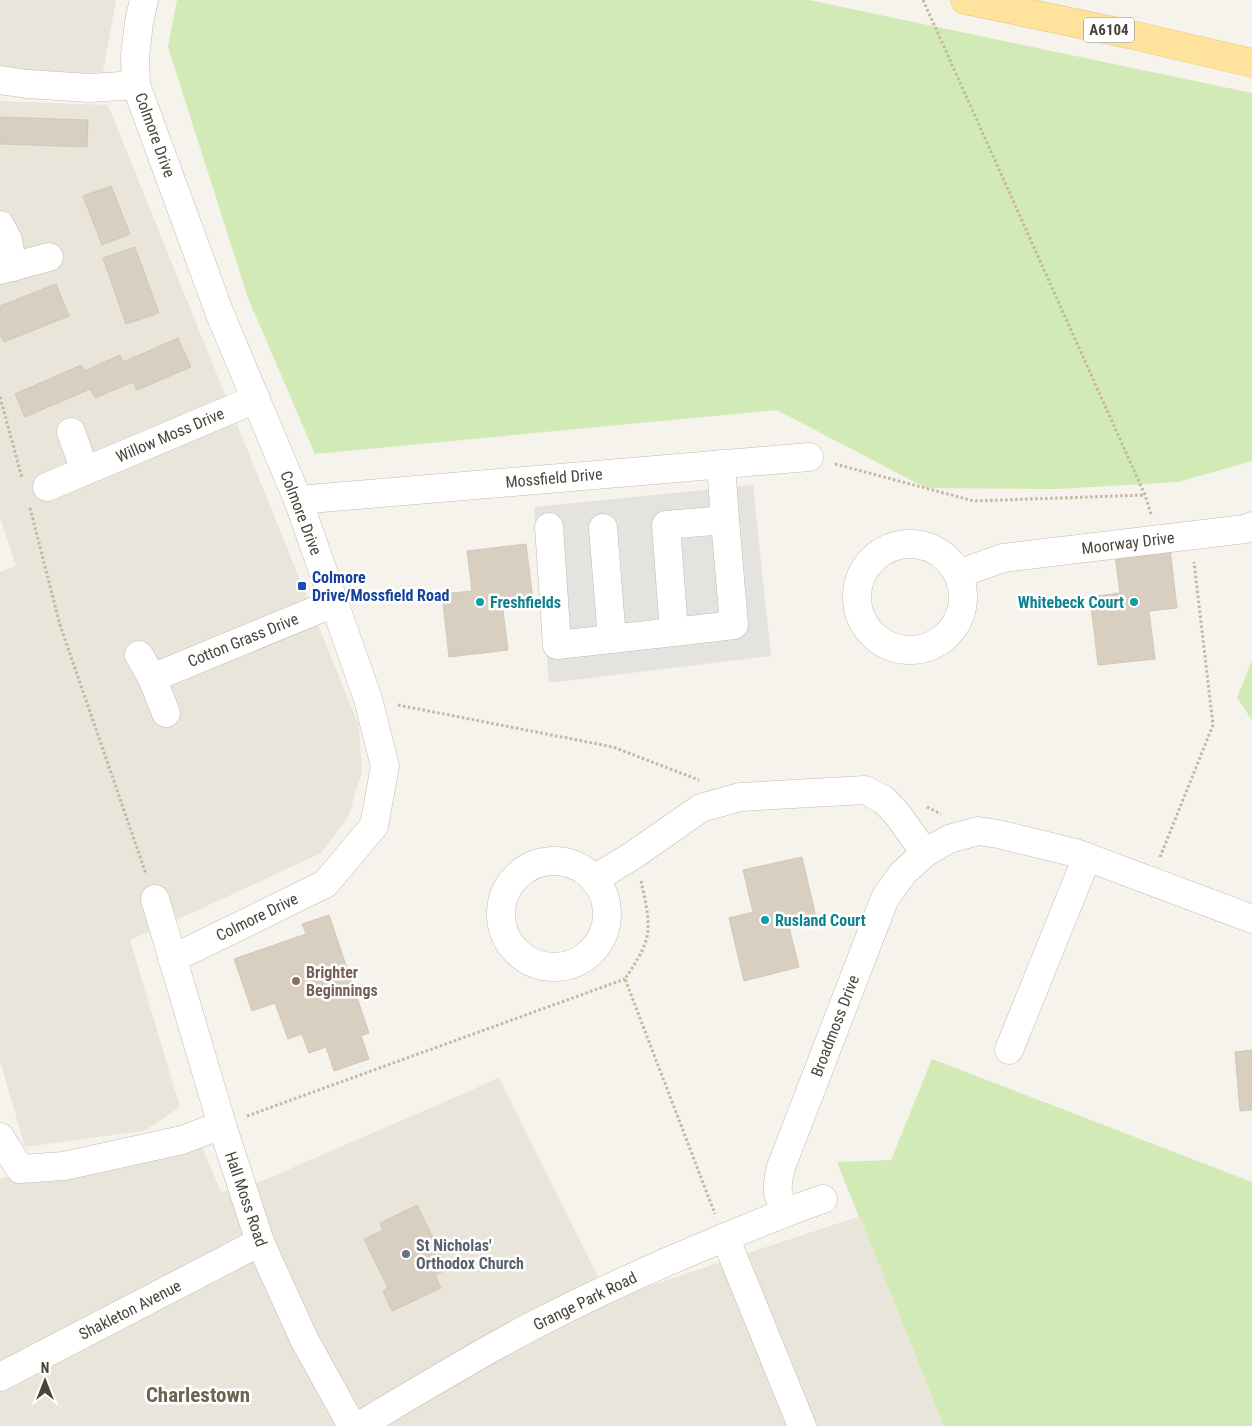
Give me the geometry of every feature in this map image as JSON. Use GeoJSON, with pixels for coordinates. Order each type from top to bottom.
{"type":"FeatureCollection","features":[{"type":"Feature","properties":{"kind":"main road","name":"A6104"},"geometry":{"type":"LineString","coordinates":[[965,0],[1128,34],[1252,63]]}},
{"type":"Feature","properties":{"kind":"street","name":"Colmore Drive"},"geometry":{"type":"LineString","coordinates":[[144,0],[135,56],[136,85],[220,314],[298,500],[368,699],[385,766],[374,826],[325,884],[172,959]]}},
{"type":"Feature","properties":{"kind":"street"},"geometry":{"type":"LineString","coordinates":[[0,80],[27,84],[90,88],[136,85]]}},
{"type":"Feature","properties":{"kind":"street"},"geometry":{"type":"LineString","coordinates":[[0,225],[8,240],[6,268],[48,257]]}},
{"type":"Feature","properties":{"kind":"street","name":"Willow Moss Drive"},"geometry":{"type":"LineString","coordinates":[[33,491],[256,399]]}},
{"type":"Feature","properties":{"kind":"street"},"geometry":{"type":"LineString","coordinates":[[71,432],[85,471]]}},
{"type":"Feature","properties":{"kind":"street","name":"Mossfield Drive"},"geometry":{"type":"LineString","coordinates":[[298,500],[809,457]]}},
{"type":"Feature","properties":{"kind":"street"},"geometry":{"type":"LineString","coordinates":[[549,527],[557,645],[734,625],[721,464]]}},
{"type":"Feature","properties":{"kind":"street"},"geometry":{"type":"LineString","coordinates":[[674,632],[666,525],[725,520]]}},
{"type":"Feature","properties":{"kind":"street","name":"Moorway Drive"},"geometry":{"type":"LineString","coordinates":[[958,574],[1004,558],[1191,536],[1244,529],[1252,526]]}},
{"type":"Feature","properties":{"kind":"street"},"geometry":{"type":"LineString","coordinates":[[603,528],[612,639]]}},
{"type":"Feature","properties":{"kind":"street","name":"Cotton Grass Drive"},"geometry":{"type":"LineString","coordinates":[[166,713],[146,667],[334,603]]}},
{"type":"Feature","properties":{"kind":"street"},"geometry":{"type":"LineString","coordinates":[[594,879],[701,808],[740,797],[865,790],[884,800],[898,814],[925,853]]}},
{"type":"Feature","properties":{"kind":"street","name":"Broadmoss Drive"},"geometry":{"type":"LineString","coordinates":[[785,1212],[777,1188],[781,1167],[885,898],[903,873],[925,853],[949,838],[978,831],[998,834],[1076,852],[1252,919]]}},
{"type":"Feature","properties":{"kind":"street"},"geometry":{"type":"LineString","coordinates":[[1009,1050],[1087,857]]}},
{"type":"Feature","properties":{"kind":"street","name":"Hall Moss Road"},"geometry":{"type":"LineString","coordinates":[[155,899],[222,1125],[260,1242],[304,1339],[352,1426]]}},
{"type":"Feature","properties":{"kind":"street"},"geometry":{"type":"LineString","coordinates":[[0,1136],[20,1169],[64,1166],[182,1140],[222,1125]]}},
{"type":"Feature","properties":{"kind":"street","name":"Grange Park Road"},"geometry":{"type":"LineString","coordinates":[[359,1426],[532,1326],[669,1260],[785,1212],[823,1200]]}},
{"type":"Feature","properties":{"kind":"street"},"geometry":{"type":"LineString","coordinates":[[725,1238],[802,1426]]}},
{"type":"Feature","properties":{"kind":"street","name":"Shakleton Avenue"},"geometry":{"type":"LineString","coordinates":[[0,1377],[260,1242]]}},
{"type":"Feature","properties":{"kind":"path"},"geometry":{"type":"LineString","coordinates":[[923,0],[1144,495],[1160,539]]}},
{"type":"Feature","properties":{"kind":"path"},"geometry":{"type":"LineString","coordinates":[[0,397],[33,491],[60,625],[155,899]]}},
{"type":"Feature","properties":{"kind":"path"},"geometry":{"type":"LineString","coordinates":[[809,457],[974,501],[1144,495]]}},
{"type":"Feature","properties":{"kind":"path"},"geometry":{"type":"LineString","coordinates":[[1151,881],[1213,724],[1191,536]]}},
{"type":"Feature","properties":{"kind":"path"},"geometry":{"type":"LineString","coordinates":[[368,699],[613,747],[740,797]]}},
{"type":"Feature","properties":{"kind":"path"},"geometry":{"type":"LineString","coordinates":[[222,1125],[625,979],[640,956],[649,926],[640,879],[629,857]]}},
{"type":"Feature","properties":{"kind":"path"},"geometry":{"type":"LineString","coordinates":[[625,979],[725,1238]]}},
{"type":"Feature","properties":{"kind":"shaded area"},"geometry":{"type":"Polygon","coordinates":[[[0,0],[116,0],[103,72],[46,75],[0,70],[0,0]]]}},
{"type":"Feature","properties":{"kind":"shaded area"},"geometry":{"type":"Polygon","coordinates":[[[0,101],[108,105],[359,726],[362,772],[348,817],[321,853],[130,940],[180,1107],[144,1131],[25,1147],[0,1061],[0,572],[16,566],[0,517],[0,101]]]}},
{"type":"Feature","properties":{"kind":"shaded area"},"geometry":{"type":"Polygon","coordinates":[[[753,485],[771,656],[549,683],[534,507],[753,485]]]}},
{"type":"Feature","properties":{"kind":"shaded area"},"geometry":{"type":"Polygon","coordinates":[[[499,1078],[605,1291],[616,1297],[860,1216],[944,1426],[0,1426],[0,1178],[83,1171],[199,1140],[221,1192],[260,1182],[499,1078]]]}},
{"type":"Feature","properties":{"kind":"green space"},"geometry":{"type":"Polygon","coordinates":[[[177,0],[809,0],[1252,93],[1252,461],[1178,482],[1057,489],[926,488],[777,410],[315,454],[248,298],[168,47],[177,0]]]}},
{"type":"Feature","properties":{"kind":"green space"},"geometry":{"type":"Polygon","coordinates":[[[1252,660],[1252,720],[1237,698],[1252,660]]]}},
{"type":"Feature","properties":{"kind":"green space"},"geometry":{"type":"Polygon","coordinates":[[[932,1059],[1252,1182],[1252,1426],[944,1426],[837,1162],[891,1160],[932,1059]]]}},
{"type":"Feature","properties":{"kind":"building"},"geometry":{"type":"Polygon","coordinates":[[[0,117],[88,120],[87,147],[0,144],[0,117]]]}},
{"type":"Feature","properties":{"kind":"building"},"geometry":{"type":"Polygon","coordinates":[[[111,186],[130,234],[102,245],[83,196],[111,186]]]}},
{"type":"Feature","properties":{"kind":"building"},"geometry":{"type":"Polygon","coordinates":[[[135,247],[159,313],[126,324],[103,258],[135,247]]]}},
{"type":"Feature","properties":{"kind":"building"},"geometry":{"type":"Polygon","coordinates":[[[56,284],[69,316],[4,342],[0,334],[0,306],[56,284]]]}},
{"type":"Feature","properties":{"kind":"building"},"geometry":{"type":"Polygon","coordinates":[[[178,338],[191,367],[137,390],[133,382],[95,398],[90,389],[25,417],[15,394],[81,365],[84,371],[120,355],[123,362],[178,338]]]}},
{"type":"Feature","properties":{"kind":"building","name":"Freshfields"},"geometry":{"type":"Polygon","coordinates":[[[526,544],[533,600],[502,604],[508,650],[449,657],[442,594],[472,591],[467,551],[526,544]]]}},
{"type":"Feature","properties":{"kind":"building","name":"Whitebeck Court"},"geometry":{"type":"Polygon","coordinates":[[[1170,549],[1177,608],[1149,611],[1155,659],[1098,665],[1090,597],[1120,593],[1115,555],[1170,549]]]}},
{"type":"Feature","properties":{"kind":"building","name":"Rusland Court"},"geometry":{"type":"Polygon","coordinates":[[[802,857],[816,917],[788,923],[799,967],[744,981],[729,918],[753,912],[743,870],[802,857]]]}},
{"type":"Feature","properties":{"kind":"building","name":"Brighter Beginnings"},"geometry":{"type":"Polygon","coordinates":[[[329,915],[369,1033],[361,1036],[369,1059],[334,1071],[326,1047],[309,1053],[302,1034],[288,1039],[275,1003],[252,1011],[234,959],[306,934],[302,924],[329,915]]]}},
{"type":"Feature","properties":{"kind":"building"},"geometry":{"type":"Polygon","coordinates":[[[1252,1050],[1252,1110],[1240,1111],[1235,1052],[1252,1050]]]}},
{"type":"Feature","properties":{"kind":"building","name":"St Nicholas' Orthodox Church"},"geometry":{"type":"Polygon","coordinates":[[[417,1205],[448,1269],[435,1275],[441,1288],[392,1311],[383,1291],[388,1288],[364,1239],[383,1230],[380,1223],[417,1205]]]}},
{"type":"Feature","properties":{"kind":"place","name":"Colmore Drive/Mossfield Road"},"geometry":{"type":"Point","coordinates":[302,586]}},
{"type":"Feature","properties":{"kind":"place","name":"Freshfields"},"geometry":{"type":"Point","coordinates":[480,602]}},
{"type":"Feature","properties":{"kind":"place","name":"Whitebeck Court"},"geometry":{"type":"Point","coordinates":[1134,602]}},
{"type":"Feature","properties":{"kind":"place","name":"Rusland Court"},"geometry":{"type":"Point","coordinates":[765,920]}},
{"type":"Feature","properties":{"kind":"place","name":"Brighter Beginnings"},"geometry":{"type":"Point","coordinates":[296,981]}},
{"type":"Feature","properties":{"kind":"place","name":"St Nicholas' Orthodox Church"},"geometry":{"type":"Point","coordinates":[406,1254]}},
{"type":"Feature","properties":{"kind":"district","name":"Charlestown"},"geometry":{"type":"Point","coordinates":[198,1395]}}]}
